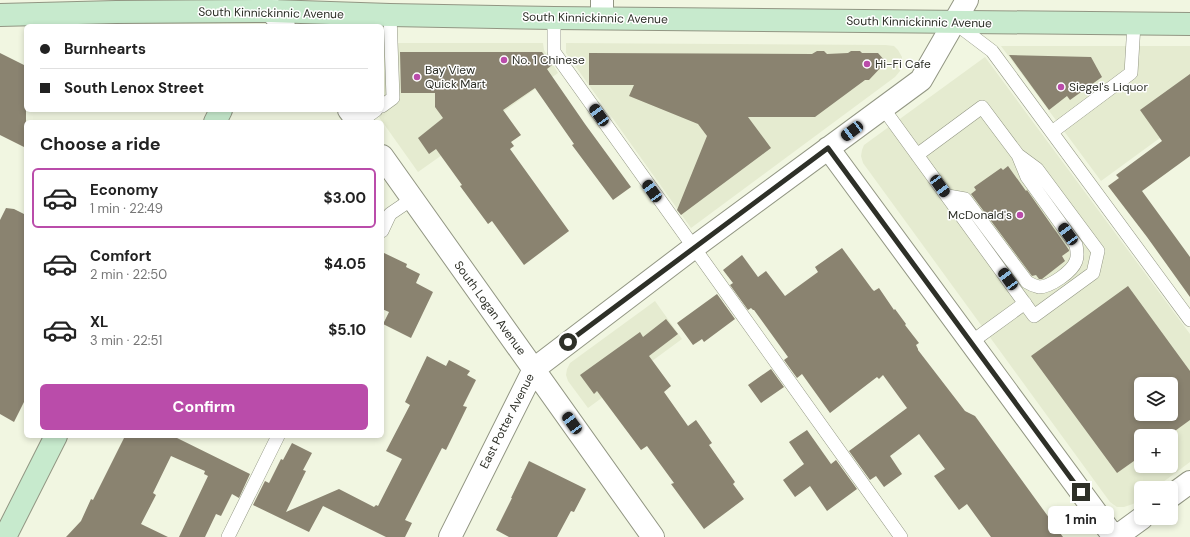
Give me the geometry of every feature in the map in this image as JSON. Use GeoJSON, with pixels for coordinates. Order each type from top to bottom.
{"type":"FeatureCollection","features":[{"type":"Feature","properties":{"kind":"main road","name":"South Kinnickinnic Avenue"},"geometry":{"type":"LineString","coordinates":[[0,15],[59,7],[116,6],[271,16],[390,15],[554,18],[602,9],[954,22],[1190,24]]}},
{"type":"Feature","properties":{"kind":"main road"},"geometry":{"type":"LineString","coordinates":[[5,537],[55,438]]}},
{"type":"Feature","properties":{"kind":"street","name":"East Potter Avenue"},"geometry":{"type":"LineString","coordinates":[[450,537],[534,369],[693,248],[921,80],[966,0]]}},
{"type":"Feature","properties":{"kind":"street"},"geometry":{"type":"LineString","coordinates":[[351,112],[357,120]]}},
{"type":"Feature","properties":{"kind":"street"},"geometry":{"type":"LineString","coordinates":[[828,148],[970,343],[1115,537],[1134,524]]}},
{"type":"Feature","properties":{"kind":"street","name":"South Logan Avenue"},"geometry":{"type":"LineString","coordinates":[[384,159],[653,537]]}},
{"type":"Feature","properties":{"kind":"street"},"geometry":{"type":"LineString","coordinates":[[1178,491],[1190,482]]}},
{"type":"Feature","properties":{"kind":"lane"},"geometry":{"type":"LineString","coordinates":[[384,105],[393,98],[390,15]]}},
{"type":"Feature","properties":{"kind":"lane"},"geometry":{"type":"LineString","coordinates":[[554,18],[554,52],[901,537]]}},
{"type":"Feature","properties":{"kind":"lane"},"geometry":{"type":"LineString","coordinates":[[954,22],[992,51],[1190,320]]}},
{"type":"Feature","properties":{"kind":"lane"},"geometry":{"type":"LineString","coordinates":[[1052,132],[1131,73],[1134,24]]}},
{"type":"Feature","properties":{"kind":"lane"},"geometry":{"type":"LineString","coordinates":[[917,155],[982,107],[1018,155],[1027,177],[1076,245],[1076,262],[1071,269],[1050,285],[1038,287],[1027,282],[965,199],[948,196]]}},
{"type":"Feature","properties":{"kind":"lane"},"geometry":{"type":"LineString","coordinates":[[882,108],[948,196],[1034,316],[1093,273],[1098,251],[1037,169],[1018,155]]}},
{"type":"Feature","properties":{"kind":"lane"},"geometry":{"type":"LineString","coordinates":[[362,120],[373,112]]}},
{"type":"Feature","properties":{"kind":"lane"},"geometry":{"type":"LineString","coordinates":[[384,227],[390,214],[412,199]]}},
{"type":"Feature","properties":{"kind":"lane"},"geometry":{"type":"LineString","coordinates":[[970,343],[1025,303]]}},
{"type":"Feature","properties":{"kind":"lane"},"geometry":{"type":"LineString","coordinates":[[228,537],[277,438]]}},
{"type":"Feature","properties":{"kind":"shaded area"},"geometry":{"type":"Polygon","coordinates":[[[384,43],[543,43],[544,50],[558,73],[418,172],[384,124],[384,120],[381,120],[375,112],[384,112],[384,43]]]}},
{"type":"Feature","properties":{"kind":"shaded area"},"geometry":{"type":"Polygon","coordinates":[[[566,43],[886,45],[894,46],[898,50],[902,57],[902,63],[900,71],[895,77],[691,228],[566,53],[566,43]]]}},
{"type":"Feature","properties":{"kind":"shaded area"},"geometry":{"type":"Polygon","coordinates":[[[1001,46],[1190,46],[1190,116],[1101,181],[1001,46]]]}},
{"type":"Feature","properties":{"kind":"shaded area"},"geometry":{"type":"Polygon","coordinates":[[[985,57],[1190,334],[1190,462],[1178,471],[1178,429],[1134,429],[1134,473],[1175,473],[1164,481],[1134,481],[1133,504],[1124,507],[1117,507],[1110,502],[863,163],[861,156],[864,145],[985,57]]]}},
{"type":"Feature","properties":{"kind":"shaded area"},"geometry":{"type":"Polygon","coordinates":[[[655,301],[682,339],[588,408],[568,381],[566,375],[570,363],[655,301]]]}},
{"type":"Feature","properties":{"kind":"building"},"geometry":{"type":"Polygon","coordinates":[[[817,51],[824,51],[827,54],[848,53],[851,51],[878,53],[886,62],[869,80],[865,80],[815,117],[748,117],[771,148],[681,215],[677,210],[707,136],[698,124],[629,96],[634,85],[589,85],[589,53],[812,54],[817,51]]]}},
{"type":"Feature","properties":{"kind":"building"},"geometry":{"type":"Polygon","coordinates":[[[400,52],[542,52],[552,65],[547,69],[631,187],[613,200],[572,145],[574,144],[535,88],[503,110],[521,135],[511,142],[514,146],[510,149],[569,231],[524,265],[492,221],[488,224],[460,186],[462,185],[436,149],[429,154],[418,138],[443,118],[435,107],[435,93],[401,93],[400,52]]]}},
{"type":"Feature","properties":{"kind":"building"},"geometry":{"type":"Polygon","coordinates":[[[0,53],[24,65],[24,112],[26,112],[26,120],[24,120],[24,147],[0,135],[0,53]]]}},
{"type":"Feature","properties":{"kind":"building","name":"Siegel's Liquor"},"geometry":{"type":"Polygon","coordinates":[[[1009,55],[1091,57],[1102,77],[1070,100],[1067,96],[1049,110],[1009,55]]]}},
{"type":"Feature","properties":{"kind":"building"},"geometry":{"type":"Polygon","coordinates":[[[1190,74],[1190,156],[1142,191],[1190,257],[1190,297],[1108,186],[1119,178],[1116,175],[1162,141],[1140,110],[1190,74]]]}},
{"type":"Feature","properties":{"kind":"building","name":"McDonald's"},"geometry":{"type":"Polygon","coordinates":[[[1008,166],[1026,191],[1027,190],[1069,250],[1062,256],[1065,261],[1042,279],[1039,279],[1036,275],[1032,276],[971,194],[976,190],[974,187],[1001,168],[1003,170],[1008,166]]]}},
{"type":"Feature","properties":{"kind":"building"},"geometry":{"type":"Polygon","coordinates":[[[6,208],[14,209],[24,214],[24,402],[14,422],[0,414],[0,220],[6,208]]]}},
{"type":"Feature","properties":{"kind":"building"},"geometry":{"type":"Polygon","coordinates":[[[842,248],[872,289],[874,291],[879,288],[919,343],[916,345],[918,350],[965,411],[975,416],[1063,537],[991,537],[967,504],[959,510],[934,476],[945,469],[919,434],[890,456],[902,474],[884,487],[876,476],[870,480],[849,451],[907,408],[883,375],[879,379],[877,377],[830,413],[802,374],[797,378],[784,360],[788,357],[754,310],[751,308],[748,310],[730,285],[733,283],[723,270],[742,255],[758,277],[766,271],[785,296],[818,272],[815,267],[842,248]]]}},
{"type":"Feature","properties":{"kind":"building"},"geometry":{"type":"Polygon","coordinates":[[[384,253],[407,264],[406,267],[420,274],[416,283],[433,292],[411,338],[384,324],[389,312],[384,310],[384,253]]]}},
{"type":"Feature","properties":{"kind":"building"},"geometry":{"type":"Polygon","coordinates":[[[1128,286],[1190,371],[1190,420],[1178,429],[1134,429],[1134,461],[1117,473],[1031,356],[1128,286]]]}},
{"type":"Feature","properties":{"kind":"building"},"geometry":{"type":"Polygon","coordinates":[[[717,294],[735,319],[704,342],[702,339],[693,345],[677,323],[717,294]]]}},
{"type":"Feature","properties":{"kind":"building"},"geometry":{"type":"Polygon","coordinates":[[[666,319],[678,334],[649,356],[671,386],[664,392],[688,426],[696,420],[712,443],[709,445],[735,482],[733,484],[744,499],[704,529],[671,484],[674,483],[647,446],[641,450],[597,391],[594,394],[580,375],[640,332],[643,337],[666,319]]]}},
{"type":"Feature","properties":{"kind":"building"},"geometry":{"type":"Polygon","coordinates":[[[427,356],[446,366],[449,360],[470,371],[467,375],[476,380],[463,406],[467,407],[446,450],[442,448],[405,520],[412,523],[405,537],[386,537],[323,506],[309,532],[253,505],[265,481],[269,483],[281,459],[283,460],[292,443],[312,453],[303,470],[306,471],[286,512],[339,489],[374,507],[376,505],[378,506],[402,459],[386,451],[410,405],[405,402],[427,356]]]}},
{"type":"Feature","properties":{"kind":"building"},"geometry":{"type":"Polygon","coordinates":[[[771,369],[784,387],[761,403],[748,385],[771,369]]]}},
{"type":"Feature","properties":{"kind":"building"},"geometry":{"type":"Polygon","coordinates":[[[807,430],[831,464],[836,460],[857,489],[827,511],[810,486],[795,497],[783,480],[804,464],[789,442],[807,430]]]}},
{"type":"Feature","properties":{"kind":"building"},"geometry":{"type":"Polygon","coordinates":[[[124,438],[177,438],[250,474],[239,498],[232,494],[221,516],[216,514],[205,537],[179,537],[208,476],[204,474],[205,471],[171,456],[153,493],[156,495],[141,524],[168,537],[66,537],[81,521],[91,499],[93,500],[124,438]]]}},
{"type":"Feature","properties":{"kind":"building"},"geometry":{"type":"Polygon","coordinates":[[[529,461],[586,489],[574,512],[571,511],[557,537],[509,537],[496,530],[529,461]]]}},
{"type":"Feature","properties":{"kind":"place","name":"No. 1 Chinese"},"geometry":{"type":"Point","coordinates":[504,60]}},
{"type":"Feature","properties":{"kind":"place","name":"Hi-Fi Cafe"},"geometry":{"type":"Point","coordinates":[867,64]}},
{"type":"Feature","properties":{"kind":"place","name":"Bay View Quick Mart"},"geometry":{"type":"Point","coordinates":[417,77]}},
{"type":"Feature","properties":{"kind":"place","name":"Siegel's Liquor"},"geometry":{"type":"Point","coordinates":[1061,87]}},
{"type":"Feature","properties":{"kind":"place","name":"McDonald's"},"geometry":{"type":"Point","coordinates":[1020,215]}},
{"type":"Feature","properties":{"kind":"route"},"geometry":{"type":"LineString","coordinates":[[568,342],[828,148],[1081,492]]}}]}
